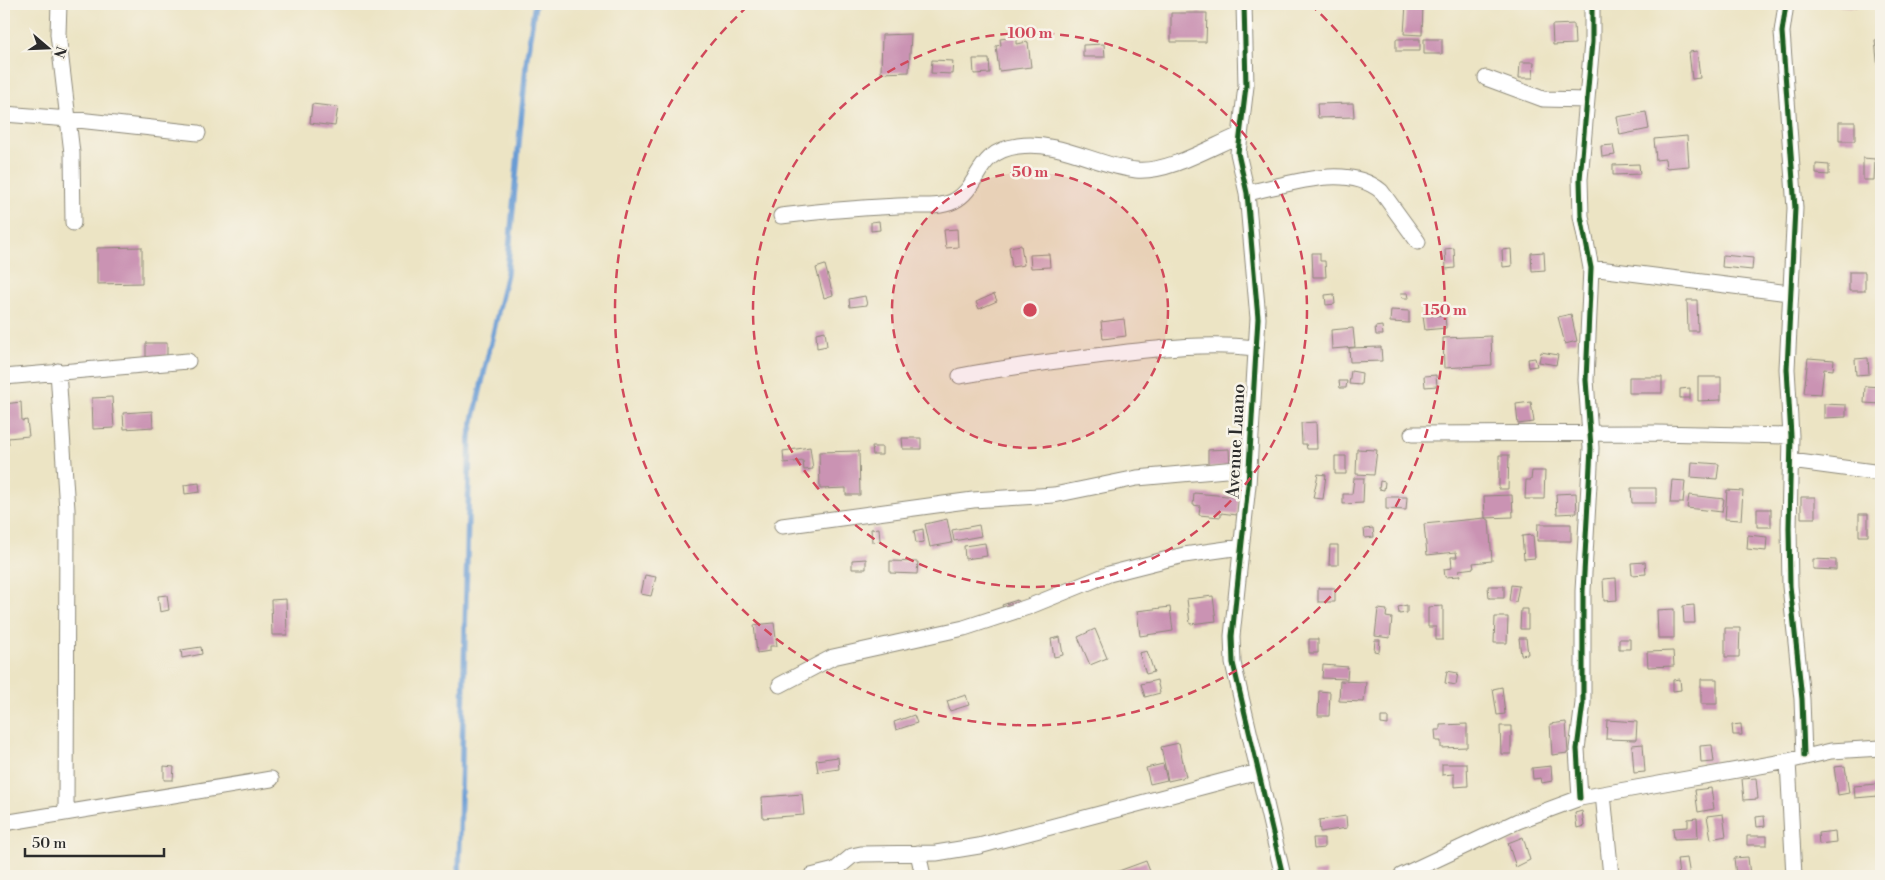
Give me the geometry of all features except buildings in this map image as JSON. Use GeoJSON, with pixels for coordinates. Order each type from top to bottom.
{"type":"FeatureCollection","features":[{"type":"Feature","properties":{"kind":"street"},"geometry":{"type":"LineString","coordinates":[[59,4],[58,34],[69,119],[73,223]]}},
{"type":"Feature","properties":{"kind":"street","name":"Avenue Luano"},"geometry":{"type":"LineString","coordinates":[[1244,4],[1246,86],[1240,135],[1239,163],[1247,193],[1258,318],[1248,468],[1232,636],[1233,663],[1283,876]]}},
{"type":"Feature","properties":{"kind":"street"},"geometry":{"type":"LineString","coordinates":[[1580,798],[1577,749],[1583,703],[1582,631],[1590,433],[1586,364],[1591,268],[1581,216],[1580,179],[1592,42],[1592,4]]}},
{"type":"Feature","properties":{"kind":"street"},"geometry":{"type":"LineString","coordinates":[[1786,4],[1782,32],[1795,208],[1787,369],[1792,436],[1790,586],[1802,699],[1804,756]]}},
{"type":"Feature","properties":{"kind":"street"},"geometry":{"type":"LineString","coordinates":[[1486,78],[1543,99],[1587,100]]}},
{"type":"Feature","properties":{"kind":"street"},"geometry":{"type":"LineString","coordinates":[[4,114],[198,133]]}},
{"type":"Feature","properties":{"kind":"street"},"geometry":{"type":"LineString","coordinates":[[781,216],[833,210],[916,205],[937,206],[954,200],[963,194],[987,158],[1017,146],[1057,149],[1138,170],[1154,169],[1176,162],[1240,135]]}},
{"type":"Feature","properties":{"kind":"street"},"geometry":{"type":"LineString","coordinates":[[1247,193],[1320,178],[1356,178],[1374,185],[1381,191],[1418,242]]}},
{"type":"Feature","properties":{"kind":"street"},"geometry":{"type":"LineString","coordinates":[[1591,268],[1790,293]]}},
{"type":"Feature","properties":{"kind":"street"},"geometry":{"type":"LineString","coordinates":[[960,376],[1012,366],[1165,348],[1210,345],[1256,348]]}},
{"type":"Feature","properties":{"kind":"street"},"geometry":{"type":"LineString","coordinates":[[4,377],[188,361]]}},
{"type":"Feature","properties":{"kind":"street"},"geometry":{"type":"LineString","coordinates":[[58,371],[67,510],[66,813]]}},
{"type":"Feature","properties":{"kind":"street"},"geometry":{"type":"LineString","coordinates":[[1412,434],[1590,433],[1792,436]]}},
{"type":"Feature","properties":{"kind":"street"},"geometry":{"type":"LineString","coordinates":[[1791,461],[1881,473]]}},
{"type":"Feature","properties":{"kind":"street"},"geometry":{"type":"LineString","coordinates":[[782,526],[973,500],[1054,495],[1138,478],[1248,468]]}},
{"type":"Feature","properties":{"kind":"street"},"geometry":{"type":"LineString","coordinates":[[780,685],[833,657],[964,628],[1028,607],[1108,574],[1184,555],[1241,547]]}},
{"type":"Feature","properties":{"kind":"street"},"geometry":{"type":"LineString","coordinates":[[1402,876],[1518,821],[1580,798],[1788,761],[1831,751],[1881,748]]}},
{"type":"Feature","properties":{"kind":"street"},"geometry":{"type":"LineString","coordinates":[[1788,761],[1794,876]]}},
{"type":"Feature","properties":{"kind":"street"},"geometry":{"type":"LineString","coordinates":[[811,876],[835,870],[852,856],[861,854],[936,853],[979,846],[1258,772]]}},
{"type":"Feature","properties":{"kind":"street"},"geometry":{"type":"LineString","coordinates":[[4,824],[271,779]]}},
{"type":"Feature","properties":{"kind":"street"},"geometry":{"type":"LineString","coordinates":[[1603,794],[1611,876]]}},
{"type":"Feature","properties":{"kind":"street"},"geometry":{"type":"LineString","coordinates":[[918,853],[924,876]]}},
{"type":"Feature","properties":{"kind":"waterway"},"geometry":{"type":"LineString","coordinates":[[459,876],[470,434],[507,273],[527,56],[535,4]]}},
{"type":"Feature","properties":{"kind":"cycle path"},"geometry":{"type":"LineString","coordinates":[[1244,4],[1246,86],[1238,153],[1247,193],[1258,318],[1248,485],[1232,636],[1233,663],[1283,876]]}},
{"type":"Feature","properties":{"kind":"cycle path"},"geometry":{"type":"LineString","coordinates":[[1580,798],[1577,749],[1583,703],[1583,591],[1591,448],[1586,380],[1591,268],[1581,216],[1580,179],[1592,42],[1592,4]]}},
{"type":"Feature","properties":{"kind":"cycle path"},"geometry":{"type":"LineString","coordinates":[[1786,4],[1782,32],[1795,208],[1787,369],[1791,436],[1790,586],[1802,699],[1804,756]]}}]}
